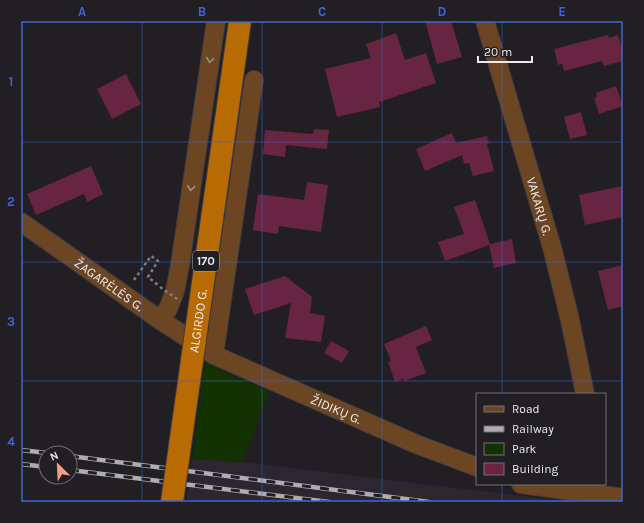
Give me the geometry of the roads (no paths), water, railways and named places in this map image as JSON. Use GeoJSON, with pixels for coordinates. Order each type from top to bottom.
{"type":"FeatureCollection","features":[{"type":"Feature","properties":{"kind":"main road","name":"ALGIRDO G."},"geometry":{"type":"LineString","coordinates":[[172,502],[240,21]]}},
{"type":"Feature","properties":{"kind":"street"},"geometry":{"type":"LineString","coordinates":[[160,320],[168,309],[180,265],[216,21]]}},
{"type":"Feature","properties":{"kind":"street","name":"VAKARŲ G."},"geometry":{"type":"LineString","coordinates":[[485,21],[553,251],[570,320],[585,393]]}},
{"type":"Feature","properties":{"kind":"street"},"geometry":{"type":"LineString","coordinates":[[214,355],[254,80]]}},
{"type":"Feature","properties":{"kind":"street","name":"ŽAGARĖLĖS G."},"geometry":{"type":"LineString","coordinates":[[21,222],[197,345]]}},
{"type":"Feature","properties":{"kind":"street","name":"ŽIDIKŲ G."},"geometry":{"type":"LineString","coordinates":[[197,345],[214,355],[416,444],[476,467]]}},
{"type":"Feature","properties":{"kind":"street"},"geometry":{"type":"LineString","coordinates":[[536,485],[591,489],[623,498]]}},
{"type":"Feature","properties":{"kind":"railway"},"geometry":{"type":"LineString","coordinates":[[21,450],[38,452]]}},
{"type":"Feature","properties":{"kind":"railway"},"geometry":{"type":"LineString","coordinates":[[78,457],[429,502]]}},
{"type":"Feature","properties":{"kind":"railway"},"geometry":{"type":"LineString","coordinates":[[21,464],[38,466]]}},
{"type":"Feature","properties":{"kind":"railway"},"geometry":{"type":"LineString","coordinates":[[78,471],[329,502]]}}]}
